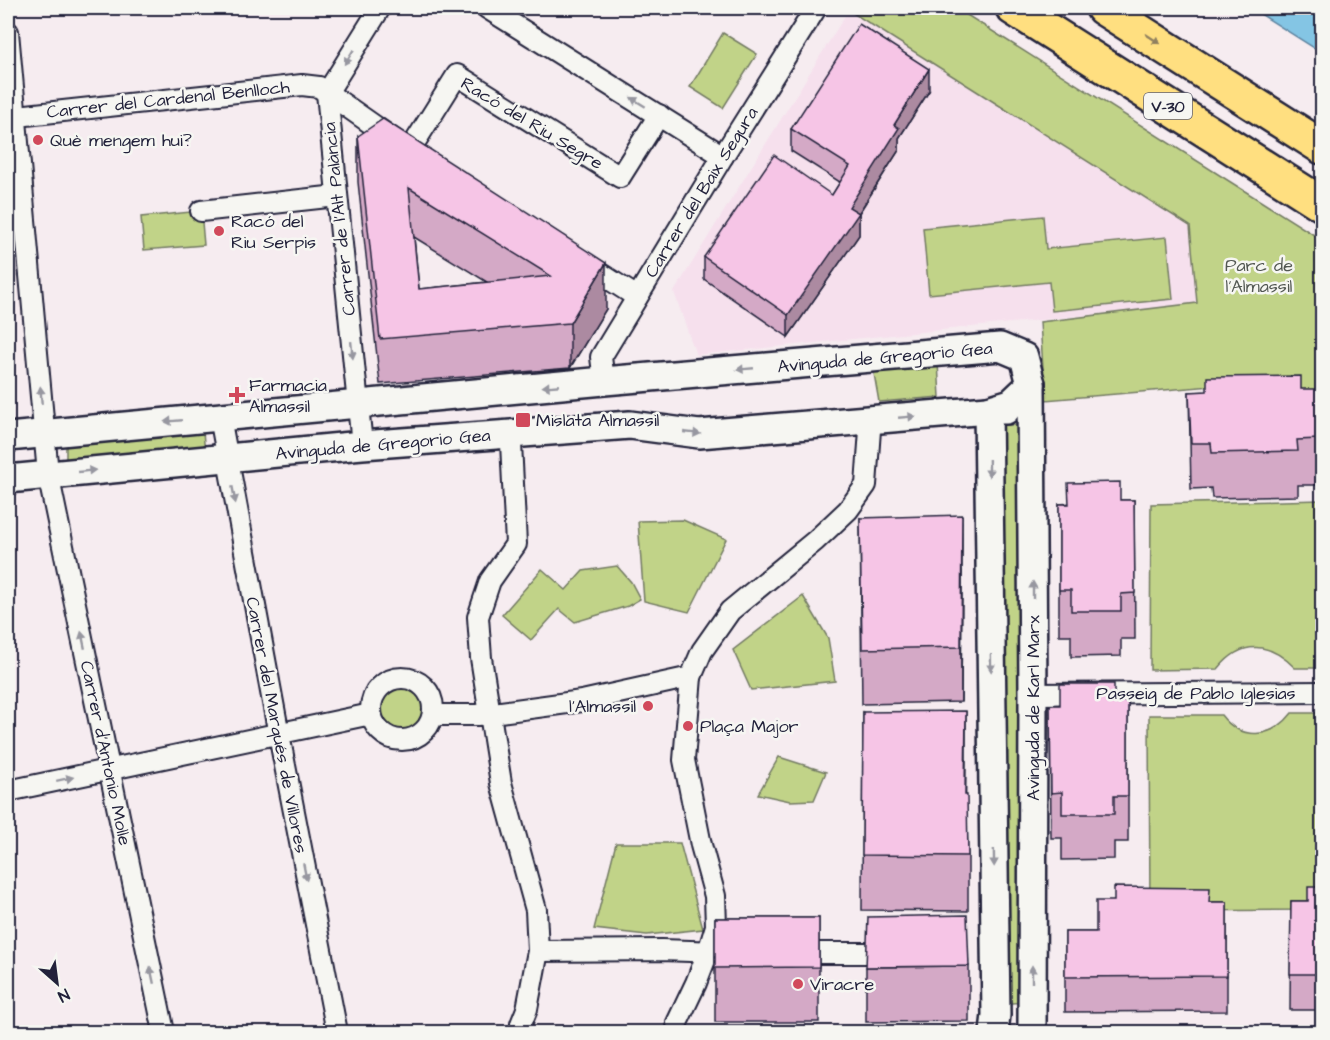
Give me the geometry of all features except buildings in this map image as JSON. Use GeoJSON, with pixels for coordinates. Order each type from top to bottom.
{"type":"FeatureCollection","features":[{"type":"Feature","properties":{"kind":"highway","name":"V-30"},"geometry":{"type":"LineString","coordinates":[[1013,8],[1323,204]]}},
{"type":"Feature","properties":{"kind":"highway"},"geometry":{"type":"LineString","coordinates":[[1034,8],[1266,152],[1323,182]]}},
{"type":"Feature","properties":{"kind":"highway","name":"V-30"},"geometry":{"type":"LineString","coordinates":[[1103,8],[1323,147]]}},
{"type":"Feature","properties":{"kind":"street"},"geometry":{"type":"LineString","coordinates":[[327,93],[380,8]]}},
{"type":"Feature","properties":{"kind":"street"},"geometry":{"type":"LineString","coordinates":[[487,8],[723,156]]}},
{"type":"Feature","properties":{"kind":"street","name":"Carrer del Baix Segura"},"geometry":{"type":"LineString","coordinates":[[604,381],[601,357],[816,8]]}},
{"type":"Feature","properties":{"kind":"street","name":"Carrer d'Antonio Molle"},"geometry":{"type":"LineString","coordinates":[[8,32],[12,116],[48,474],[164,1032]]}},
{"type":"Feature","properties":{"kind":"street","name":"Racó del Riu Segre"},"geometry":{"type":"LineString","coordinates":[[410,150],[457,75],[620,177],[659,115]]}},
{"type":"Feature","properties":{"kind":"street","name":"Carrer del Cardenal Benlloch"},"geometry":{"type":"LineString","coordinates":[[12,116],[302,85],[319,87],[430,163]]}},
{"type":"Feature","properties":{"kind":"street","name":"Carrer de l'Alt Palància"},"geometry":{"type":"LineString","coordinates":[[327,93],[362,445]]}},
{"type":"Feature","properties":{"kind":"street"},"geometry":{"type":"LineString","coordinates":[[201,211],[337,196]]}},
{"type":"Feature","properties":{"kind":"street"},"geometry":{"type":"LineString","coordinates":[[568,252],[637,297]]}},
{"type":"Feature","properties":{"kind":"street","name":"Avinguda de Gregorio Gea"},"geometry":{"type":"LineString","coordinates":[[8,436],[1000,347],[1024,357],[1031,384],[1011,403],[988,410],[699,434],[630,425],[362,445],[8,478]]}},
{"type":"Feature","properties":{"kind":"street","name":"Avinguda de Karl Marx"},"geometry":{"type":"LineString","coordinates":[[1031,384],[1032,1032]]}},
{"type":"Feature","properties":{"kind":"street"},"geometry":{"type":"LineString","coordinates":[[994,1032],[996,1015],[988,410],[1015,410],[1031,420]]}},
{"type":"Feature","properties":{"kind":"street","name":"Carrer del Marqués de Villores"},"geometry":{"type":"LineString","coordinates":[[220,417],[337,1032]]}},
{"type":"Feature","properties":{"kind":"street"},"geometry":{"type":"LineString","coordinates":[[676,1023],[696,983],[716,926],[715,896],[701,845],[684,760],[691,677],[702,651],[730,610],[815,541],[848,510],[866,484],[870,430]]}},
{"type":"Feature","properties":{"kind":"street"},"geometry":{"type":"LineString","coordinates":[[511,443],[516,544],[490,581],[478,617],[481,658],[501,783],[536,910],[538,951],[527,1009],[521,1024]]}},
{"type":"Feature","properties":{"kind":"street"},"geometry":{"type":"LineString","coordinates":[[433,715],[478,716],[582,700],[691,677]]}},
{"type":"Feature","properties":{"kind":"street"},"geometry":{"type":"LineString","coordinates":[[407,678],[416,681],[430,695],[433,715],[429,725],[421,733],[401,740],[381,733],[374,724],[370,704],[379,687],[387,681],[407,678]]}},
{"type":"Feature","properties":{"kind":"street","name":"Passeig de Pablo Iglesias"},"geometry":{"type":"LineString","coordinates":[[1033,694],[1323,692]]}},
{"type":"Feature","properties":{"kind":"street"},"geometry":{"type":"LineString","coordinates":[[8,791],[371,714]]}},
{"type":"Feature","properties":{"kind":"street"},"geometry":{"type":"LineString","coordinates":[[538,951],[732,952]]}},
{"type":"Feature","properties":{"kind":"street"},"geometry":{"type":"LineString","coordinates":[[779,952],[909,952]]}},
{"type":"Feature","properties":{"kind":"shaded area"},"geometry":{"type":"Polygon","coordinates":[[[848,11],[1191,226],[1198,304],[696,355],[674,292],[848,11]]]}},
{"type":"Feature","properties":{"kind":"green space","name":"Parc de l'Almassil"},"geometry":{"type":"Polygon","coordinates":[[[845,8],[956,8],[1322,240],[1322,431],[1248,383],[1045,400],[1040,322],[1197,303],[1190,226],[845,8]]]}},
{"type":"Feature","properties":{"kind":"green space"},"geometry":{"type":"Polygon","coordinates":[[[723,33],[757,54],[723,108],[690,87],[723,33]]]}},
{"type":"Feature","properties":{"kind":"green space"},"geometry":{"type":"Polygon","coordinates":[[[201,211],[204,245],[144,250],[141,217],[201,211]]]}},
{"type":"Feature","properties":{"kind":"green space"},"geometry":{"type":"Polygon","coordinates":[[[1043,216],[1046,249],[1167,237],[1173,299],[1052,311],[1049,282],[929,294],[923,228],[1043,216]]]}},
{"type":"Feature","properties":{"kind":"green space"},"geometry":{"type":"Polygon","coordinates":[[[938,363],[940,397],[879,402],[873,368],[938,363]]]}},
{"type":"Feature","properties":{"kind":"green space"},"geometry":{"type":"Polygon","coordinates":[[[1000,425],[1025,425],[1026,1002],[999,1004],[1000,425]]]}},
{"type":"Feature","properties":{"kind":"green space"},"geometry":{"type":"Polygon","coordinates":[[[203,431],[205,455],[66,464],[66,444],[203,431]]]}},
{"type":"Feature","properties":{"kind":"green space"},"geometry":{"type":"Polygon","coordinates":[[[1322,500],[1322,668],[1295,668],[1276,653],[1256,648],[1237,653],[1227,659],[1218,669],[1150,670],[1151,504],[1322,500]]]}},
{"type":"Feature","properties":{"kind":"green space"},"geometry":{"type":"Polygon","coordinates":[[[683,520],[726,539],[689,612],[644,601],[638,521],[683,520]]]}},
{"type":"Feature","properties":{"kind":"green space"},"geometry":{"type":"Polygon","coordinates":[[[617,566],[631,582],[640,599],[628,606],[575,622],[559,609],[531,640],[502,615],[542,569],[566,590],[583,571],[617,566]]]}},
{"type":"Feature","properties":{"kind":"green space"},"geometry":{"type":"Polygon","coordinates":[[[803,596],[828,638],[835,681],[751,690],[733,650],[803,596]]]}},
{"type":"Feature","properties":{"kind":"green space"},"geometry":{"type":"Polygon","coordinates":[[[402,685],[418,691],[424,707],[418,723],[402,729],[386,723],[380,707],[386,691],[402,685]]]}},
{"type":"Feature","properties":{"kind":"green space"},"geometry":{"type":"Polygon","coordinates":[[[1292,713],[1322,713],[1322,910],[1150,911],[1149,715],[1221,715],[1238,729],[1256,734],[1275,728],[1292,713]]]}},
{"type":"Feature","properties":{"kind":"green space"},"geometry":{"type":"Polygon","coordinates":[[[779,757],[826,772],[814,800],[790,801],[758,794],[779,757]]]}},
{"type":"Feature","properties":{"kind":"green space"},"geometry":{"type":"Polygon","coordinates":[[[616,843],[680,843],[703,929],[647,935],[594,929],[616,843]]]}},
{"type":"Feature","properties":{"kind":"water"},"geometry":{"type":"Polygon","coordinates":[[[1251,8],[1322,8],[1322,53],[1251,8]]]}},
{"type":"Feature","properties":{"kind":"tunnel"},"geometry":{"type":"LineString","coordinates":[[8,268],[29,266]]}},
{"type":"Feature","properties":{"kind":"place","name":"Què mengem hui?"},"geometry":{"type":"Point","coordinates":[38,140]}},
{"type":"Feature","properties":{"kind":"place","name":"Racó del Riu Serpis"},"geometry":{"type":"Point","coordinates":[219,231]}},
{"type":"Feature","properties":{"kind":"place","name":"Farmacia Almassil"},"geometry":{"type":"Point","coordinates":[237,395]}},
{"type":"Feature","properties":{"kind":"place","name":"Mislata Almassil"},"geometry":{"type":"Point","coordinates":[523,420]}},
{"type":"Feature","properties":{"kind":"place","name":"l'Almassil"},"geometry":{"type":"Point","coordinates":[648,706]}},
{"type":"Feature","properties":{"kind":"place","name":"Plaça Major"},"geometry":{"type":"Point","coordinates":[688,726]}},
{"type":"Feature","properties":{"kind":"place","name":"Viracre"},"geometry":{"type":"Point","coordinates":[798,984]}}]}
